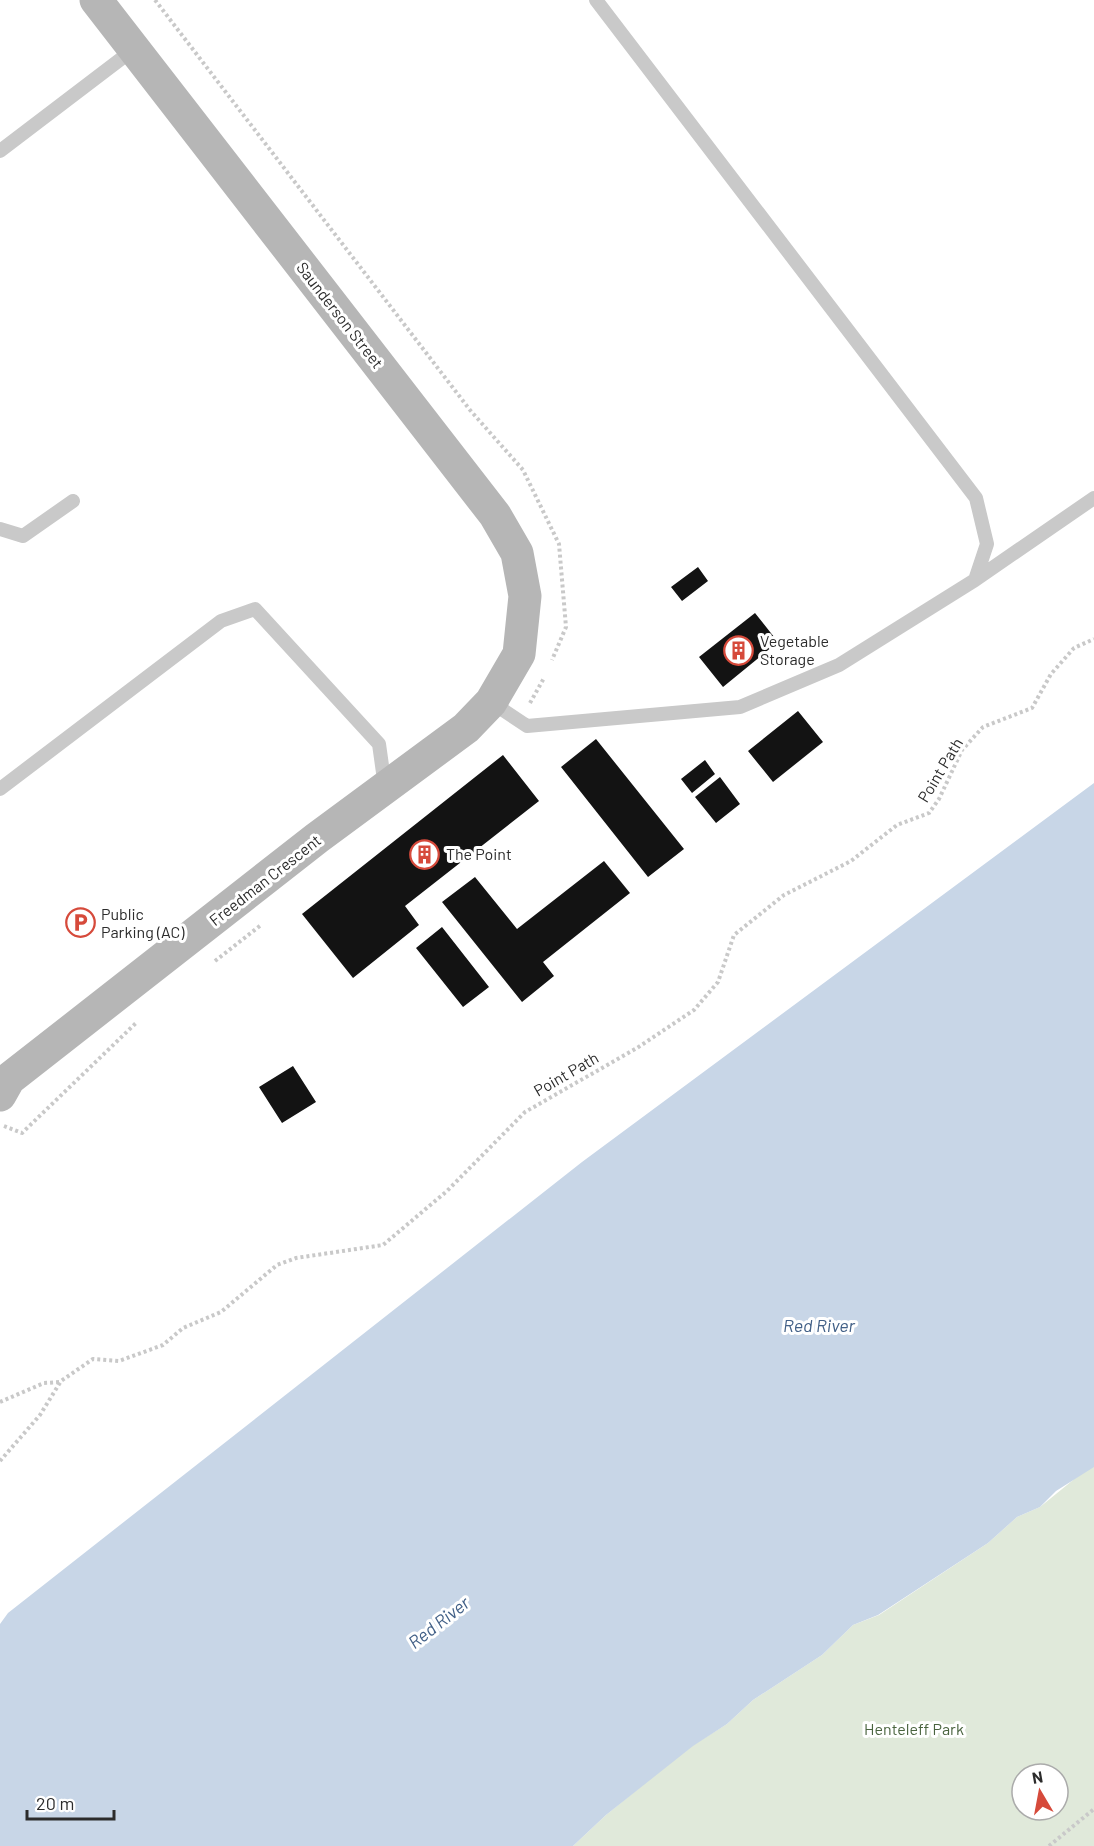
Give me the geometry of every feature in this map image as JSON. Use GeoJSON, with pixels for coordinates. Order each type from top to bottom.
{"type":"FeatureCollection","features":[{"type":"Feature","properties":{"kind":"street","name":"Saunderson Street"},"geometry":{"type":"LineString","coordinates":[[96,0],[495,515],[517,553],[525,596],[519,654]]}},
{"type":"Feature","properties":{"kind":"street","name":"Freedman Crescent"},"geometry":{"type":"LineString","coordinates":[[3,1080],[385,787],[466,728],[503,710],[519,654]]}},
{"type":"Feature","properties":{"kind":"lane"},"geometry":{"type":"LineString","coordinates":[[596,0],[976,498],[987,544],[975,580]]}},
{"type":"Feature","properties":{"kind":"lane"},"geometry":{"type":"LineString","coordinates":[[0,151],[134,49]]}},
{"type":"Feature","properties":{"kind":"lane"},"geometry":{"type":"LineString","coordinates":[[503,710],[528,726],[740,707],[839,665],[975,580],[1094,498]]}},
{"type":"Feature","properties":{"kind":"lane"},"geometry":{"type":"LineString","coordinates":[[0,529],[23,536],[32,532],[73,501]]}},
{"type":"Feature","properties":{"kind":"lane"},"geometry":{"type":"LineString","coordinates":[[0,789],[222,621],[255,609],[379,744],[385,787]]}},
{"type":"Feature","properties":{"kind":"path"},"geometry":{"type":"LineString","coordinates":[[155,0],[470,410],[523,470],[560,544],[566,627],[535,699],[503,710]]}},
{"type":"Feature","properties":{"kind":"path","name":"Point Path"},"geometry":{"type":"LineString","coordinates":[[0,1461],[40,1415],[62,1382],[93,1359],[119,1361],[163,1345],[183,1328],[221,1312],[277,1265],[296,1258],[383,1245],[447,1191],[525,1112],[637,1048],[694,1010],[718,982],[734,934],[784,895],[850,861],[897,825],[928,813],[939,799],[962,750],[983,727],[1032,708],[1051,674],[1074,648],[1094,639]]}},
{"type":"Feature","properties":{"kind":"path"},"geometry":{"type":"LineString","coordinates":[[209,965],[270,917]]}},
{"type":"Feature","properties":{"kind":"path"},"geometry":{"type":"LineString","coordinates":[[0,1125],[22,1133],[138,1021]]}},
{"type":"Feature","properties":{"kind":"path"},"geometry":{"type":"LineString","coordinates":[[0,1402],[44,1383],[62,1382]]}},
{"type":"Feature","properties":{"kind":"path"},"geometry":{"type":"LineString","coordinates":[[1049,1846],[1094,1809]]}},
{"type":"Feature","properties":{"kind":"green space","name":"Henteleff Park"},"geometry":{"type":"Polygon","coordinates":[[[1094,1463],[1094,1846],[573,1846],[606,1815],[687,1749],[727,1724],[753,1700],[822,1655],[853,1625],[879,1615],[988,1543],[1017,1517],[1040,1507],[1094,1463]]]}},
{"type":"Feature","properties":{"kind":"water","name":"Red River"},"geometry":{"type":"Polygon","coordinates":[[[1094,783],[1094,1467],[1056,1491],[1040,1507],[1017,1517],[988,1543],[878,1615],[853,1625],[822,1655],[753,1700],[727,1724],[693,1746],[606,1815],[573,1846],[0,1846],[0,1624],[8,1613],[582,1162],[1094,783]]]}},
{"type":"Feature","properties":{"kind":"building"},"geometry":{"type":"Polygon","coordinates":[[[698,567],[708,581],[682,601],[671,587],[698,567]]]}},
{"type":"Feature","properties":{"kind":"building","name":"Vegetable Storage"},"geometry":{"type":"Polygon","coordinates":[[[755,613],[778,642],[723,687],[699,657],[755,613]]]}},
{"type":"Feature","properties":{"kind":"building"},"geometry":{"type":"Polygon","coordinates":[[[798,711],[823,742],[773,782],[748,751],[798,711]]]}},
{"type":"Feature","properties":{"kind":"building"},"geometry":{"type":"Polygon","coordinates":[[[596,739],[684,849],[648,877],[561,767],[596,739]]]}},
{"type":"Feature","properties":{"kind":"building","name":"The Point"},"geometry":{"type":"Polygon","coordinates":[[[503,755],[539,801],[405,906],[419,925],[353,978],[302,914],[503,755]]]}},
{"type":"Feature","properties":{"kind":"building"},"geometry":{"type":"Polygon","coordinates":[[[705,760],[715,774],[692,793],[681,779],[705,760]]]}},
{"type":"Feature","properties":{"kind":"building"},"geometry":{"type":"Polygon","coordinates":[[[720,777],[740,804],[716,823],[695,797],[720,777]]]}},
{"type":"Feature","properties":{"kind":"building"},"geometry":{"type":"Polygon","coordinates":[[[604,861],[630,893],[543,962],[554,976],[522,1002],[442,902],[475,877],[517,929],[604,861]]]}},
{"type":"Feature","properties":{"kind":"building"},"geometry":{"type":"Polygon","coordinates":[[[442,927],[489,987],[463,1007],[416,948],[442,927]]]}},
{"type":"Feature","properties":{"kind":"building"},"geometry":{"type":"Polygon","coordinates":[[[293,1066],[316,1102],[282,1123],[259,1087],[293,1066]]]}},
{"type":"Feature","properties":{"kind":"place","name":"Vegetable Storage"},"geometry":{"type":"Point","coordinates":[739,650]}},
{"type":"Feature","properties":{"kind":"place","name":"The Point"},"geometry":{"type":"Point","coordinates":[425,854]}},
{"type":"Feature","properties":{"kind":"place","name":"Public Parking (AC)"},"geometry":{"type":"Point","coordinates":[80,923]}}]}
